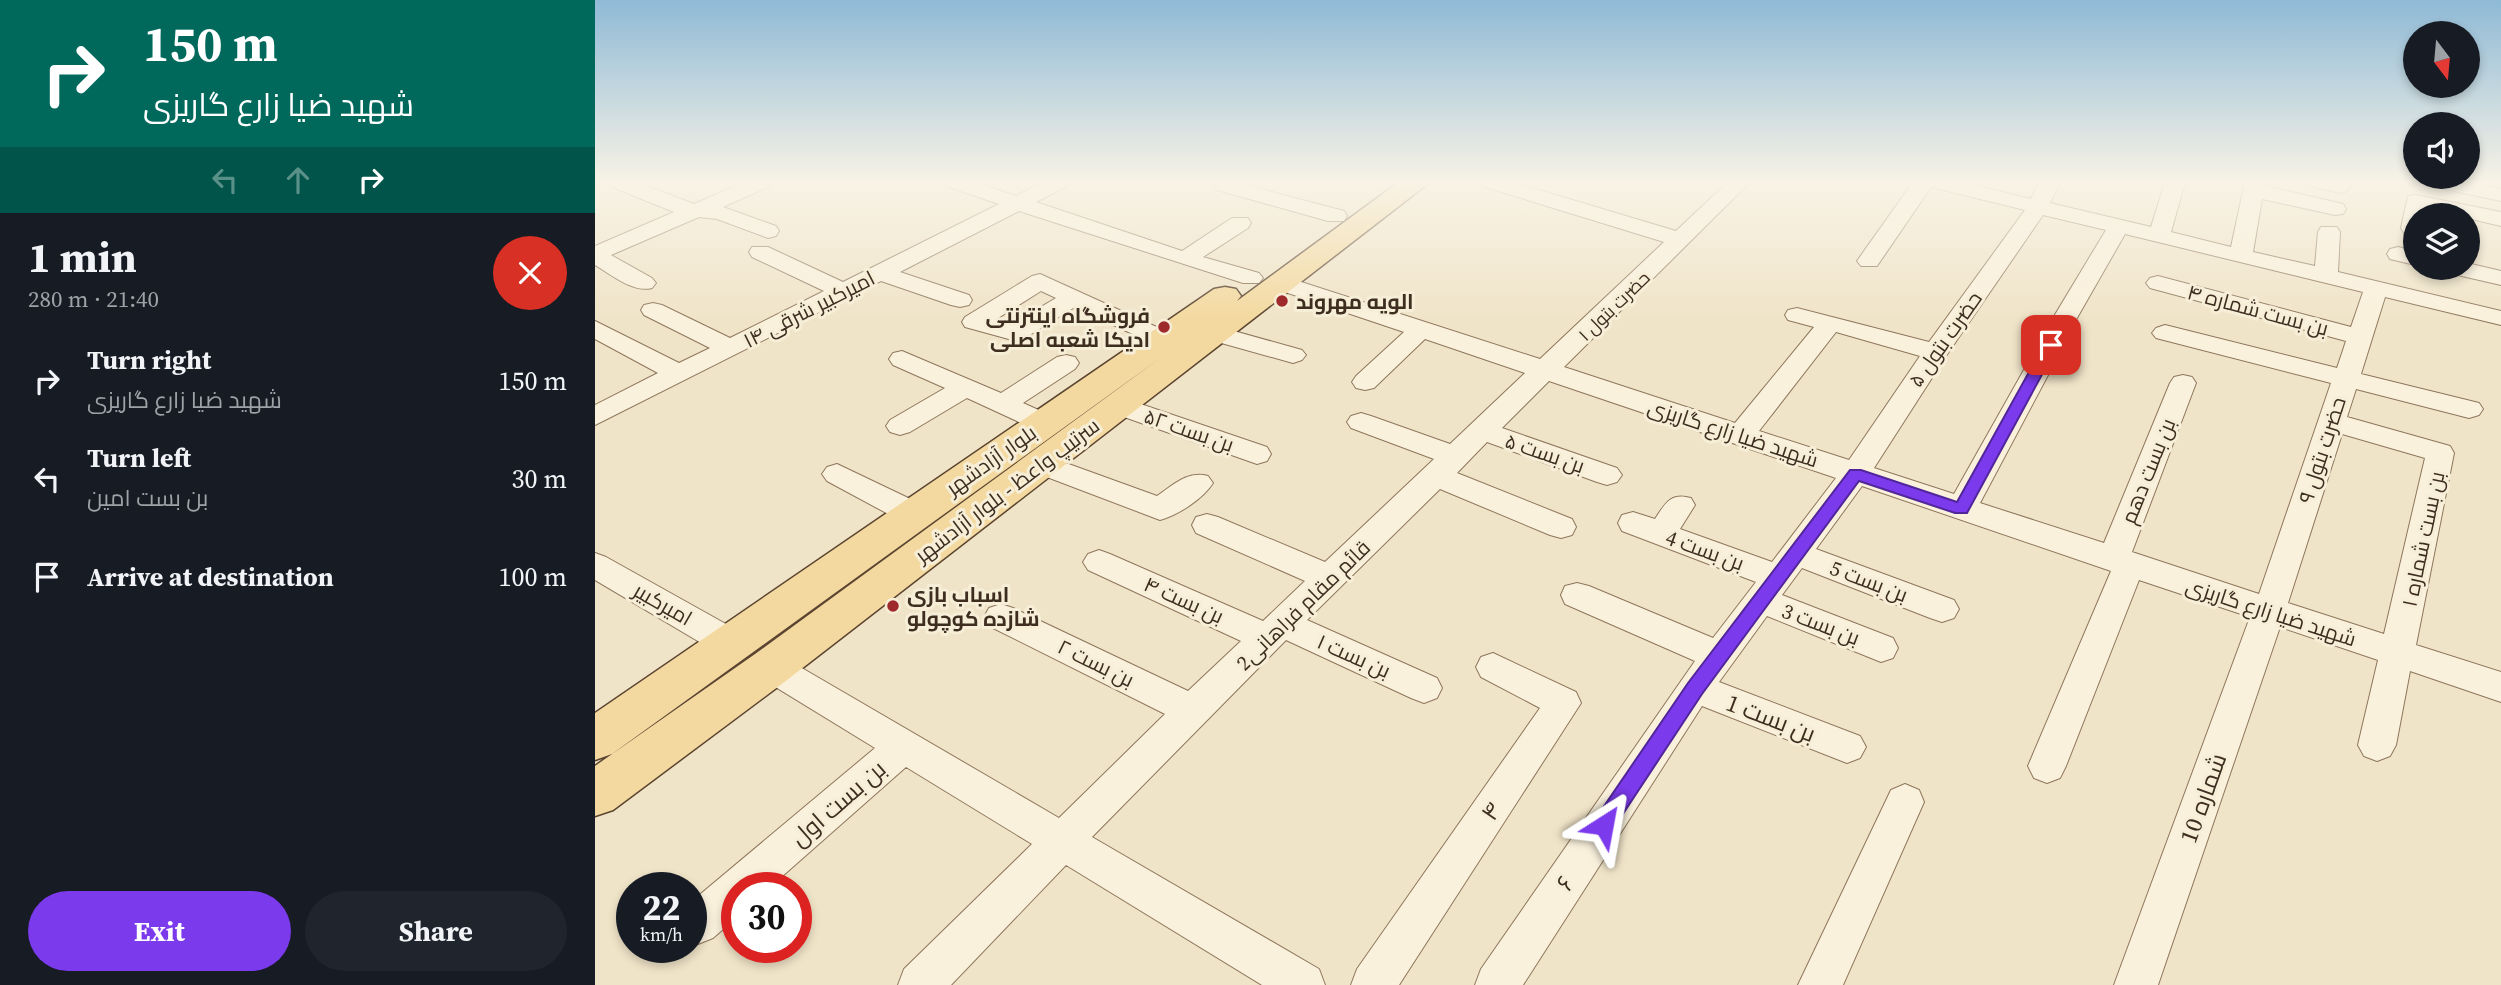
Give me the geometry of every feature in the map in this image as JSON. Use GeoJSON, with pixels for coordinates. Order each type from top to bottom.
{"type":"FeatureCollection","features":[{"type":"Feature","properties":{"kind":"main road","name":"سرتیپ واعظ - بلوار آزادشهر"},"geometry":{"type":"LineString","coordinates":[[595,794],[771,667],[1216,334],[1323,228]]}},
{"type":"Feature","properties":{"kind":"main road","name":"سرتیپ واعظ - بلوار آزادشهر"},"geometry":{"type":"LineString","coordinates":[[1268,281],[1348,228]]}},
{"type":"Feature","properties":{"kind":"main road","name":"بلوار آزادشهر"},"geometry":{"type":"LineString","coordinates":[[730,643],[1163,339],[1268,281]]}},
{"type":"Feature","properties":{"kind":"main road"},"geometry":{"type":"LineString","coordinates":[[595,739],[730,643]]}},
{"type":"Feature","properties":{"kind":"street"},"geometry":{"type":"LineString","coordinates":[[595,255],[657,228]]}},
{"type":"Feature","properties":{"kind":"street"},"geometry":{"type":"LineString","coordinates":[[743,228],[843,291]]}},
{"type":"Feature","properties":{"kind":"street","name":"۱۴ امیرکبیر شرقی"},"geometry":{"type":"LineString","coordinates":[[595,416],[968,228]]}},
{"type":"Feature","properties":{"kind":"street","name":"شهید ضیا زارع گاریزی"},"geometry":{"type":"LineString","coordinates":[[1092,228],[1421,330],[2501,687]]}},
{"type":"Feature","properties":{"kind":"street"},"geometry":{"type":"LineString","coordinates":[[1185,259],[1232,228]]}},
{"type":"Feature","properties":{"kind":"street"},"geometry":{"type":"LineString","coordinates":[[1642,228],[1682,240]]}},
{"type":"Feature","properties":{"kind":"street","name":"حضرت بتول ۱"},"geometry":{"type":"LineString","coordinates":[[1546,371],[1694,228]]}},
{"type":"Feature","properties":{"kind":"street"},"geometry":{"type":"LineString","coordinates":[[1869,261],[1892,228]]}},
{"type":"Feature","properties":{"kind":"street","name":"حضرت بتول ۵"},"geometry":{"type":"LineString","coordinates":[[1855,474],[1934,352],[2023,228]]}},
{"type":"Feature","properties":{"kind":"street"},"geometry":{"type":"LineString","coordinates":[[2065,318],[2118,228]]}},
{"type":"Feature","properties":{"kind":"street"},"geometry":{"type":"LineString","coordinates":[[2127,228],[2501,318]]}},
{"type":"Feature","properties":{"kind":"street"},"geometry":{"type":"LineString","coordinates":[[2159,236],[2161,228]]}},
{"type":"Feature","properties":{"kind":"street"},"geometry":{"type":"LineString","coordinates":[[2241,256],[2246,228]]}},
{"type":"Feature","properties":{"kind":"street"},"geometry":{"type":"LineString","coordinates":[[2326,276],[2329,232]]}},
{"type":"Feature","properties":{"kind":"street"},"geometry":{"type":"LineString","coordinates":[[595,255],[644,283]]}},
{"type":"Feature","properties":{"kind":"street"},"geometry":{"type":"LineString","coordinates":[[880,273],[960,300]]}},
{"type":"Feature","properties":{"kind":"street"},"geometry":{"type":"LineString","coordinates":[[2480,273],[2501,278]]}},
{"type":"Feature","properties":{"kind":"street","name":"بن بست شماره ۴"},"geometry":{"type":"LineString","coordinates":[[2158,284],[2358,337]]}},
{"type":"Feature","properties":{"kind":"street","name":"حضرت بتول ۹"},"geometry":{"type":"LineString","coordinates":[[2269,612],[2376,288]]}},
{"type":"Feature","properties":{"kind":"street"},"geometry":{"type":"LineString","coordinates":[[1074,297],[1163,339]]}},
{"type":"Feature","properties":{"kind":"street"},"geometry":{"type":"LineString","coordinates":[[653,310],[730,348]]}},
{"type":"Feature","properties":{"kind":"street"},"geometry":{"type":"LineString","coordinates":[[1797,315],[1934,352]]}},
{"type":"Feature","properties":{"kind":"street"},"geometry":{"type":"LineString","coordinates":[[1740,436],[1830,323]]}},
{"type":"Feature","properties":{"kind":"street"},"geometry":{"type":"LineString","coordinates":[[595,329],[679,374]]}},
{"type":"Feature","properties":{"kind":"street"},"geometry":{"type":"LineString","coordinates":[[1365,382],[1421,330]]}},
{"type":"Feature","properties":{"kind":"street"},"geometry":{"type":"LineString","coordinates":[[2165,333],[2469,410]]}},
{"type":"Feature","properties":{"kind":"street"},"geometry":{"type":"LineString","coordinates":[[1216,334],[1293,355]]}},
{"type":"Feature","properties":{"kind":"street"},"geometry":{"type":"LineString","coordinates":[[1961,509],[2051,345]]}},
{"type":"Feature","properties":{"kind":"street"},"geometry":{"type":"LineString","coordinates":[[902,359],[1044,423]]}},
{"type":"Feature","properties":{"kind":"street"},"geometry":{"type":"LineString","coordinates":[[1003,404],[1066,363]]}},
{"type":"Feature","properties":{"kind":"street","name":"2قائم مقام فراهانی"},"geometry":{"type":"LineString","coordinates":[[920,985],[1192,710],[1546,371]]}},
{"type":"Feature","properties":{"kind":"street","name":"بن بست دهم"},"geometry":{"type":"LineString","coordinates":[[2047,766],[2183,383]]}},
{"type":"Feature","properties":{"kind":"street"},"geometry":{"type":"LineString","coordinates":[[900,426],[965,388]]}},
{"type":"Feature","properties":{"kind":"street","name":"بن بست ۵۲"},"geometry":{"type":"LineString","coordinates":[[1120,406],[1257,454]]}},
{"type":"Feature","properties":{"kind":"street"},"geometry":{"type":"LineString","coordinates":[[1361,422],[1561,527]]}},
{"type":"Feature","properties":{"kind":"street","name":"بن بست شماره ۱"},"geometry":{"type":"LineString","coordinates":[[2331,422],[2440,453],[2399,654]]}},
{"type":"Feature","properties":{"kind":"street","name":"بن بست ۵"},"geometry":{"type":"LineString","coordinates":[[1484,431],[1607,475]]}},
{"type":"Feature","properties":{"kind":"street"},"geometry":{"type":"LineString","coordinates":[[1041,464],[1160,509],[1198,483]]}},
{"type":"Feature","properties":{"kind":"street"},"geometry":{"type":"LineString","coordinates":[[837,474],[914,514]]}},
{"type":"Feature","properties":{"kind":"street","name":"۶"},"geometry":{"type":"LineString","coordinates":[[1497,985],[1695,688],[1855,474]]}},
{"type":"Feature","properties":{"kind":"street","name":"بن بست 4"},"geometry":{"type":"LineString","coordinates":[[1680,505],[1647,528],[1778,577]]}},
{"type":"Feature","properties":{"kind":"street"},"geometry":{"type":"LineString","coordinates":[[1207,525],[1330,578]]}},
{"type":"Feature","properties":{"kind":"street","name":"بن بست ۴"},"geometry":{"type":"LineString","coordinates":[[1099,562],[1276,631]]}},
{"type":"Feature","properties":{"kind":"street","name":"امیرکبیر"},"geometry":{"type":"LineString","coordinates":[[595,565],[730,643]]}},
{"type":"Feature","properties":{"kind":"street","name":"بن بست 5"},"geometry":{"type":"LineString","coordinates":[[1778,577],[1942,610]]}},
{"type":"Feature","properties":{"kind":"street","name":"بن بست 3"},"geometry":{"type":"LineString","coordinates":[[1778,577],[1881,648]]}},
{"type":"Feature","properties":{"kind":"street"},"geometry":{"type":"LineString","coordinates":[[1577,595],[1719,656]]}},
{"type":"Feature","properties":{"kind":"street","name":"شماره 10"},"geometry":{"type":"LineString","coordinates":[[2136,985],[2269,612]]}},
{"type":"Feature","properties":{"kind":"street","name":"بن بست ۲"},"geometry":{"type":"LineString","coordinates":[[1001,617],[1192,710]]}},
{"type":"Feature","properties":{"kind":"street","name":"بن بست ۱"},"geometry":{"type":"LineString","coordinates":[[1276,631],[1424,688]]}},
{"type":"Feature","properties":{"kind":"street"},"geometry":{"type":"LineString","coordinates":[[2377,745],[2399,654]]}},
{"type":"Feature","properties":{"kind":"street"},"geometry":{"type":"LineString","coordinates":[[771,667],[1303,985]]}},
{"type":"Feature","properties":{"kind":"street","name":"۴"},"geometry":{"type":"LineString","coordinates":[[1373,985],[1563,703],[1493,667]]}},
{"type":"Feature","properties":{"kind":"street","name":"بن بست 1"},"geometry":{"type":"LineString","coordinates":[[1695,688],[1847,747]]}},
{"type":"Feature","properties":{"kind":"street","name":"بن بست اول"},"geometry":{"type":"LineString","coordinates":[[758,872],[904,746]]}},
{"type":"Feature","properties":{"kind":"street"},"geometry":{"type":"LineString","coordinates":[[1820,985],[1905,802]]}},
{"type":"Feature","properties":{"kind":"street","name":"بن بست اول"},"geometry":{"type":"LineString","coordinates":[[707,915],[721,903]]}},
{"type":"Feature","properties":{"kind":"place","name":"الویه مهروند"},"geometry":{"type":"Point","coordinates":[1282,301]}},
{"type":"Feature","properties":{"kind":"place","name":"فروشگاه اینترنتی ادیکا شعبه اصلی"},"geometry":{"type":"Point","coordinates":[1164,327]}},
{"type":"Feature","properties":{"kind":"place","name":"اسباب بازی شازده کوچولو"},"geometry":{"type":"Point","coordinates":[893,606]}},
{"type":"Feature","properties":{"kind":"route"},"geometry":{"type":"LineString","coordinates":[[1604,825],[1695,688],[1855,474],[1961,509],[2051,345]]}}]}
